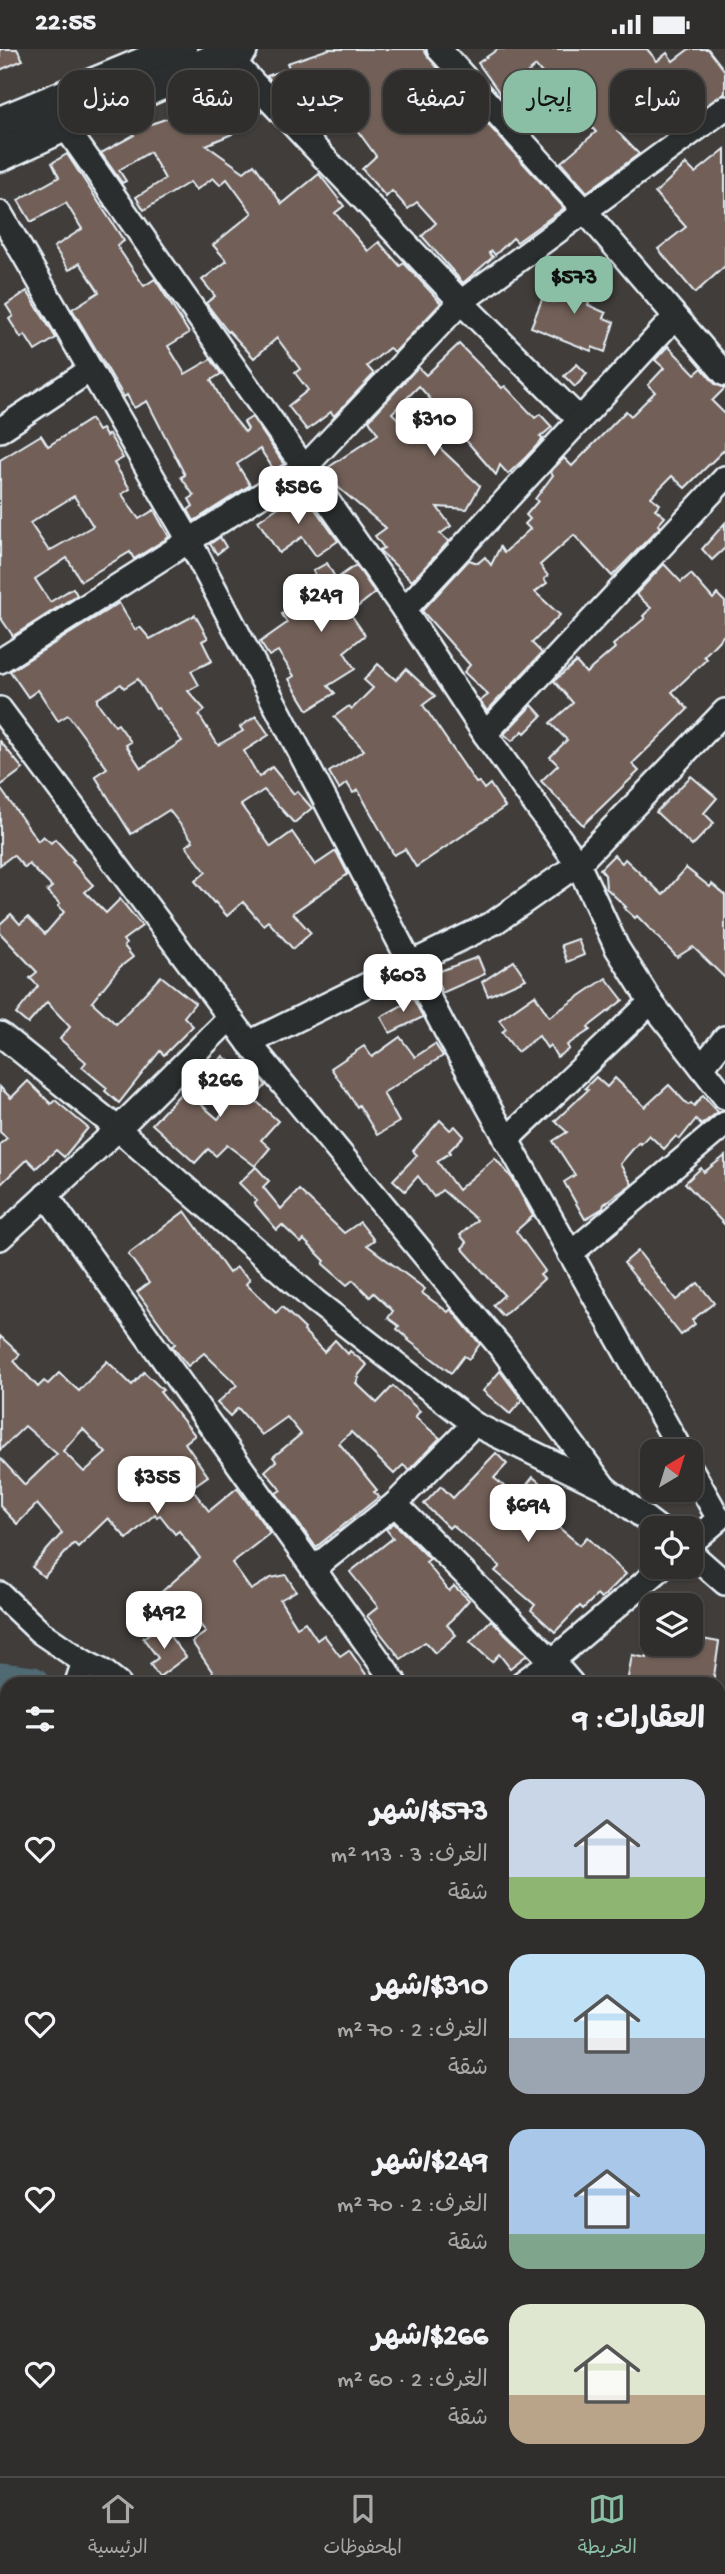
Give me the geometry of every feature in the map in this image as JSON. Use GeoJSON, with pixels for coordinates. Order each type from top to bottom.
{"type":"FeatureCollection","features":[{"type":"Feature","properties":{"kind":"main road"},"geometry":{"type":"LineString","coordinates":[[0,123],[180,49]]}},
{"type":"Feature","properties":{"kind":"main road"},"geometry":{"type":"LineString","coordinates":[[154,86],[234,52]]}},
{"type":"Feature","properties":{"kind":"main road"},"geometry":{"type":"LineString","coordinates":[[0,155],[59,127]]}},
{"type":"Feature","properties":{"kind":"street"},"geometry":{"type":"LineString","coordinates":[[439,49],[585,211],[725,374]]}},
{"type":"Feature","properties":{"kind":"street"},"geometry":{"type":"LineString","coordinates":[[234,52],[461,302],[580,420]]}},
{"type":"Feature","properties":{"kind":"street"},"geometry":{"type":"LineString","coordinates":[[0,661],[304,467],[461,302],[725,108]]}},
{"type":"Feature","properties":{"kind":"street"},"geometry":{"type":"LineString","coordinates":[[70,133],[404,610],[485,734],[578,864],[617,948],[651,1002],[725,1097]]}},
{"type":"Feature","properties":{"kind":"street"},"geometry":{"type":"LineString","coordinates":[[0,212],[189,540],[413,963],[446,1031],[674,1439]]}},
{"type":"Feature","properties":{"kind":"street"},"geometry":{"type":"LineString","coordinates":[[404,610],[675,317]]}},
{"type":"Feature","properties":{"kind":"street"},"geometry":{"type":"LineString","coordinates":[[0,430],[90,370]]}},
{"type":"Feature","properties":{"kind":"street"},"geometry":{"type":"LineString","coordinates":[[485,734],[725,478]]}},
{"type":"Feature","properties":{"kind":"street"},"geometry":{"type":"LineString","coordinates":[[0,709],[249,1044],[502,1349],[604,1488]]}},
{"type":"Feature","properties":{"kind":"street"},"geometry":{"type":"LineString","coordinates":[[249,1044],[495,922],[578,864],[725,711]]}},
{"type":"Feature","properties":{"kind":"street"},"geometry":{"type":"LineString","coordinates":[[506,1140],[651,1002]]}},
{"type":"Feature","properties":{"kind":"street"},"geometry":{"type":"LineString","coordinates":[[0,1238],[118,1129],[230,1019]]}},
{"type":"Feature","properties":{"kind":"street"},"geometry":{"type":"LineString","coordinates":[[0,1034],[118,1129],[315,1301],[474,1425],[604,1488],[642,1516]]}},
{"type":"Feature","properties":{"kind":"street"},"geometry":{"type":"LineString","coordinates":[[702,1067],[725,1038]]}},
{"type":"Feature","properties":{"kind":"street"},"geometry":{"type":"LineString","coordinates":[[570,1254],[725,1124]]}},
{"type":"Feature","properties":{"kind":"street"},"geometry":{"type":"LineString","coordinates":[[46,1195],[391,1677]]}},
{"type":"Feature","properties":{"kind":"street"},"geometry":{"type":"LineString","coordinates":[[313,1569],[395,1504],[474,1425]]}},
{"type":"Feature","properties":{"kind":"street"},"geometry":{"type":"LineString","coordinates":[[703,1532],[722,1515],[704,1488]]}},
{"type":"Feature","properties":{"kind":"street"},"geometry":{"type":"LineString","coordinates":[[395,1504],[566,1677]]}},
{"type":"Feature","properties":{"kind":"street"},"geometry":{"type":"LineString","coordinates":[[703,1564],[725,1583]]}},
{"type":"Feature","properties":{"kind":"street"},"geometry":{"type":"LineString","coordinates":[[530,1677],[649,1579]]}},
{"type":"Feature","properties":{"kind":"street"},"geometry":{"type":"LineString","coordinates":[[0,1594],[80,1673],[104,1672],[110,1677]]}},
{"type":"Feature","properties":{"kind":"building"},"geometry":{"type":"Polygon","coordinates":[[[0,49],[17,49],[23,60],[0,70],[0,49]]]}},
{"type":"Feature","properties":{"kind":"building"},"geometry":{"type":"Polygon","coordinates":[[[329,49],[423,49],[439,70],[383,70],[383,133],[489,133],[489,126],[564,208],[517,242],[513,238],[495,255],[492,251],[489,253],[493,257],[463,283],[422,236],[436,223],[417,202],[408,209],[392,191],[386,197],[362,169],[376,156],[359,133],[369,133],[369,70],[284,70],[289,68],[287,63],[329,49]]]}},
{"type":"Feature","properties":{"kind":"building"},"geometry":{"type":"Polygon","coordinates":[[[498,49],[647,49],[657,61],[667,53],[673,61],[689,49],[708,49],[725,71],[725,93],[705,107],[705,70],[610,70],[610,133],[619,133],[639,154],[587,192],[561,162],[596,133],[596,70],[539,70],[536,66],[531,70],[503,70],[503,98],[489,78],[489,70],[483,70],[478,63],[498,49]]]}},
{"type":"Feature","properties":{"kind":"building"},"geometry":{"type":"Polygon","coordinates":[[[168,118],[168,133],[231,133],[206,145],[244,172],[254,164],[282,204],[319,174],[344,206],[335,213],[368,251],[379,242],[400,266],[404,263],[441,303],[395,352],[389,348],[367,366],[374,374],[334,416],[331,412],[307,430],[288,406],[308,390],[295,373],[300,369],[277,338],[254,358],[228,332],[206,303],[215,296],[202,280],[227,261],[213,245],[252,213],[227,179],[220,185],[213,178],[196,190],[190,182],[144,210],[136,197],[165,179],[150,152],[119,170],[126,181],[122,183],[101,153],[134,135],[133,133],[154,133],[154,123],[168,118]]]}},
{"type":"Feature","properties":{"kind":"building"},"geometry":{"type":"Polygon","coordinates":[[[725,149],[725,266],[695,293],[658,249],[686,227],[655,193],[686,164],[695,173],[725,149]]]}},
{"type":"Feature","properties":{"kind":"building"},"geometry":{"type":"Polygon","coordinates":[[[67,154],[124,241],[117,246],[144,286],[155,279],[189,333],[168,346],[185,374],[211,359],[221,374],[211,380],[227,410],[245,432],[248,429],[244,422],[252,417],[284,464],[274,470],[260,449],[237,464],[250,485],[194,521],[188,510],[193,506],[189,499],[194,496],[181,477],[185,475],[147,401],[134,408],[127,395],[124,397],[72,309],[99,292],[80,263],[69,270],[54,247],[82,229],[66,203],[31,222],[18,200],[59,177],[52,163],[67,154]]]}},
{"type":"Feature","properties":{"kind":"building"},"geometry":{"type":"Polygon","coordinates":[[[565,273],[595,285],[588,305],[606,313],[604,318],[614,322],[605,352],[592,347],[591,351],[531,327],[543,297],[554,302],[565,273]]]}},
{"type":"Feature","properties":{"kind":"building"},"geometry":{"type":"Polygon","coordinates":[[[27,291],[56,338],[35,351],[25,335],[21,338],[9,319],[13,316],[6,305],[27,291]]]}},
{"type":"Feature","properties":{"kind":"building"},"geometry":{"type":"Polygon","coordinates":[[[459,344],[535,418],[540,414],[552,427],[508,474],[500,465],[496,475],[419,386],[392,413],[416,437],[422,431],[480,486],[467,509],[437,507],[451,526],[440,534],[449,541],[412,581],[379,550],[384,548],[375,536],[386,528],[323,471],[378,434],[369,420],[418,367],[426,375],[459,344]]]}},
{"type":"Feature","properties":{"kind":"building"},"geometry":{"type":"Polygon","coordinates":[[[668,346],[695,374],[702,368],[715,384],[725,388],[712,401],[725,414],[725,449],[685,488],[672,476],[651,497],[660,504],[655,509],[665,517],[658,525],[660,527],[612,576],[574,535],[540,565],[548,576],[544,579],[547,583],[535,592],[560,615],[532,643],[542,653],[487,711],[480,701],[488,695],[464,672],[470,665],[422,611],[469,560],[478,563],[485,557],[491,565],[500,547],[504,553],[530,529],[525,524],[530,519],[526,515],[538,501],[535,499],[553,475],[550,472],[564,458],[572,466],[626,411],[631,416],[655,392],[648,385],[664,368],[655,360],[668,346]]]}},
{"type":"Feature","properties":{"kind":"building"},"geometry":{"type":"Polygon","coordinates":[[[577,364],[587,374],[575,387],[564,376],[577,364]]]}},
{"type":"Feature","properties":{"kind":"building"},"geometry":{"type":"Polygon","coordinates":[[[91,419],[98,431],[102,429],[106,436],[109,434],[123,458],[114,463],[130,489],[122,494],[131,508],[139,519],[154,510],[169,537],[134,559],[130,552],[81,581],[67,558],[35,579],[50,602],[73,588],[77,595],[13,636],[0,617],[0,460],[41,435],[48,446],[91,419]],[[74,496],[30,523],[49,551],[93,526],[74,496]]]}},
{"type":"Feature","properties":{"kind":"building"},"geometry":{"type":"Polygon","coordinates":[[[302,491],[338,541],[316,556],[302,537],[279,553],[258,521],[302,491]]]}},
{"type":"Feature","properties":{"kind":"building"},"geometry":{"type":"Polygon","coordinates":[[[725,523],[725,548],[712,560],[702,549],[725,523]]]}},
{"type":"Feature","properties":{"kind":"building"},"geometry":{"type":"Polygon","coordinates":[[[220,537],[226,547],[217,554],[210,544],[220,537]]]}},
{"type":"Feature","properties":{"kind":"building"},"geometry":{"type":"Polygon","coordinates":[[[327,563],[336,579],[356,565],[375,593],[350,613],[365,635],[344,652],[355,669],[328,686],[335,693],[308,710],[289,679],[294,676],[278,651],[269,656],[260,642],[287,623],[282,614],[322,587],[313,571],[327,563]]]}},
{"type":"Feature","properties":{"kind":"building"},"geometry":{"type":"Polygon","coordinates":[[[664,564],[681,582],[691,574],[713,599],[717,594],[725,602],[725,634],[704,656],[707,659],[672,692],[688,709],[632,764],[639,771],[583,825],[541,781],[558,765],[550,757],[567,740],[550,723],[573,703],[554,681],[576,662],[586,673],[645,618],[643,616],[651,608],[636,594],[664,564]]]}},
{"type":"Feature","properties":{"kind":"building"},"geometry":{"type":"Polygon","coordinates":[[[119,603],[135,630],[140,627],[150,639],[195,615],[208,638],[202,641],[212,661],[191,671],[199,685],[188,691],[205,710],[199,715],[218,745],[243,731],[240,727],[256,716],[269,735],[244,751],[259,777],[272,767],[294,794],[297,791],[312,808],[294,823],[264,790],[241,805],[271,847],[292,832],[315,865],[336,851],[348,874],[293,913],[311,933],[293,949],[268,921],[263,925],[243,902],[227,916],[195,881],[206,872],[186,846],[193,841],[169,810],[131,834],[95,776],[107,768],[68,715],[58,721],[38,690],[28,697],[10,671],[119,603]],[[138,679],[124,688],[121,684],[97,699],[115,726],[118,724],[131,742],[126,745],[141,768],[182,741],[158,708],[156,709],[138,679]]]}},
{"type":"Feature","properties":{"kind":"building"},"geometry":{"type":"Polygon","coordinates":[[[378,664],[396,680],[406,669],[435,696],[423,705],[476,783],[479,782],[484,789],[490,784],[505,807],[416,867],[405,849],[394,855],[358,790],[353,793],[347,783],[339,789],[329,772],[364,750],[334,717],[349,706],[352,709],[373,688],[364,680],[378,664]]]}},
{"type":"Feature","properties":{"kind":"building"},"geometry":{"type":"Polygon","coordinates":[[[532,705],[542,716],[525,733],[523,731],[512,741],[504,734],[532,705]]]}},
{"type":"Feature","properties":{"kind":"building"},"geometry":{"type":"Polygon","coordinates":[[[0,741],[23,769],[0,786],[0,741]]]}},
{"type":"Feature","properties":{"kind":"building"},"geometry":{"type":"Polygon","coordinates":[[[691,776],[717,798],[704,813],[714,823],[692,846],[656,812],[691,776]]]}},
{"type":"Feature","properties":{"kind":"building"},"geometry":{"type":"Polygon","coordinates":[[[0,788],[38,841],[43,836],[51,843],[55,839],[74,860],[72,862],[93,885],[85,892],[106,913],[120,899],[142,926],[123,940],[126,944],[124,946],[133,957],[120,967],[92,1002],[116,1024],[161,976],[195,1003],[184,1017],[193,1026],[164,1055],[160,1051],[119,1103],[105,1091],[107,1088],[82,1067],[86,1062],[60,1039],[70,1027],[47,1002],[28,1024],[16,1014],[38,986],[30,978],[37,972],[0,933],[0,924],[11,914],[20,924],[28,917],[45,934],[64,912],[47,891],[52,887],[29,864],[25,868],[13,855],[0,865],[0,788]]]}},
{"type":"Feature","properties":{"kind":"building"},"geometry":{"type":"Polygon","coordinates":[[[614,855],[622,863],[625,859],[663,895],[686,868],[725,895],[725,978],[693,947],[677,957],[637,916],[635,918],[624,908],[626,907],[606,888],[605,875],[600,869],[614,855]]]}},
{"type":"Feature","properties":{"kind":"building"},"geometry":{"type":"Polygon","coordinates":[[[578,939],[584,955],[567,962],[561,945],[578,939]]]}},
{"type":"Feature","properties":{"kind":"building"},"geometry":{"type":"Polygon","coordinates":[[[478,957],[485,974],[442,993],[434,973],[478,957]]]}},
{"type":"Feature","properties":{"kind":"building"},"geometry":{"type":"Polygon","coordinates":[[[514,961],[526,979],[488,996],[482,982],[514,961]]]}},
{"type":"Feature","properties":{"kind":"building"},"geometry":{"type":"Polygon","coordinates":[[[606,978],[623,1000],[588,1027],[590,1030],[567,1045],[569,1049],[557,1057],[550,1045],[547,1048],[539,1036],[517,1052],[502,1032],[506,1029],[499,1020],[535,995],[549,1017],[606,978]]]}},
{"type":"Feature","properties":{"kind":"building"},"geometry":{"type":"Polygon","coordinates":[[[409,991],[423,1017],[390,1033],[381,1017],[404,1004],[399,995],[409,991]]]}},
{"type":"Feature","properties":{"kind":"building"},"geometry":{"type":"Polygon","coordinates":[[[400,1037],[415,1057],[435,1044],[443,1056],[383,1093],[399,1122],[377,1135],[359,1105],[357,1107],[331,1068],[364,1046],[372,1057],[400,1037]]]}},
{"type":"Feature","properties":{"kind":"building"},"geometry":{"type":"Polygon","coordinates":[[[223,1056],[252,1080],[257,1075],[266,1085],[254,1099],[278,1121],[261,1140],[270,1148],[255,1166],[227,1145],[216,1156],[208,1149],[195,1163],[152,1124],[184,1090],[218,1119],[238,1097],[209,1073],[223,1056]]]}},
{"type":"Feature","properties":{"kind":"building"},"geometry":{"type":"Polygon","coordinates":[[[596,1077],[607,1087],[615,1078],[645,1107],[669,1085],[688,1105],[691,1103],[694,1106],[703,1095],[718,1112],[701,1125],[696,1119],[680,1139],[676,1136],[664,1149],[649,1135],[641,1144],[639,1142],[620,1164],[632,1184],[585,1219],[564,1182],[575,1175],[553,1141],[567,1132],[555,1121],[588,1090],[585,1088],[596,1077]]]}},
{"type":"Feature","properties":{"kind":"building"},"geometry":{"type":"Polygon","coordinates":[[[28,1081],[51,1104],[55,1100],[88,1128],[64,1157],[56,1150],[36,1168],[27,1159],[0,1185],[0,1144],[7,1138],[0,1132],[0,1087],[11,1098],[28,1081]]]}},
{"type":"Feature","properties":{"kind":"building"},"geometry":{"type":"Polygon","coordinates":[[[440,1120],[450,1130],[455,1126],[464,1136],[450,1153],[437,1161],[458,1190],[495,1158],[512,1178],[533,1216],[516,1231],[545,1271],[540,1275],[544,1279],[503,1316],[493,1305],[504,1295],[462,1248],[467,1243],[460,1235],[477,1220],[442,1190],[434,1197],[418,1176],[405,1191],[393,1180],[417,1155],[413,1151],[440,1120]]]}},
{"type":"Feature","properties":{"kind":"building"},"geometry":{"type":"Polygon","coordinates":[[[725,1156],[725,1225],[685,1183],[701,1168],[704,1172],[725,1156]]]}},
{"type":"Feature","properties":{"kind":"building"},"geometry":{"type":"Polygon","coordinates":[[[256,1167],[269,1181],[263,1187],[281,1209],[299,1190],[344,1233],[360,1222],[374,1240],[367,1245],[425,1289],[422,1293],[448,1312],[451,1309],[480,1344],[469,1359],[464,1356],[451,1373],[397,1329],[399,1326],[388,1318],[393,1311],[374,1293],[370,1297],[353,1280],[347,1285],[323,1264],[325,1261],[304,1240],[301,1243],[282,1225],[277,1230],[254,1203],[257,1201],[239,1183],[256,1167]]]}},
{"type":"Feature","properties":{"kind":"building"},"geometry":{"type":"Polygon","coordinates":[[[185,1211],[229,1273],[236,1267],[250,1279],[246,1284],[276,1313],[282,1307],[324,1352],[335,1340],[348,1354],[350,1351],[367,1365],[357,1377],[359,1378],[356,1383],[377,1403],[393,1386],[420,1411],[415,1417],[440,1438],[409,1470],[403,1465],[394,1474],[351,1432],[339,1443],[377,1490],[374,1492],[379,1497],[316,1547],[276,1493],[281,1490],[265,1471],[276,1461],[273,1457],[301,1434],[287,1417],[262,1435],[238,1408],[230,1416],[217,1403],[237,1385],[204,1353],[188,1366],[137,1292],[149,1283],[128,1254],[185,1211]]]}},
{"type":"Feature","properties":{"kind":"building"},"geometry":{"type":"Polygon","coordinates":[[[638,1251],[676,1300],[698,1283],[714,1303],[692,1320],[695,1324],[681,1335],[624,1263],[638,1251]]]}},
{"type":"Feature","properties":{"kind":"building"},"geometry":{"type":"Polygon","coordinates":[[[0,1336],[20,1354],[14,1361],[38,1387],[44,1381],[48,1384],[59,1373],[79,1391],[107,1361],[132,1385],[144,1372],[163,1390],[160,1392],[195,1435],[185,1443],[208,1476],[191,1488],[209,1511],[237,1488],[270,1533],[232,1563],[251,1590],[271,1578],[286,1575],[296,1591],[280,1600],[297,1627],[305,1622],[317,1640],[324,1635],[340,1656],[349,1650],[368,1677],[216,1677],[192,1642],[206,1632],[183,1603],[165,1619],[150,1602],[200,1558],[179,1531],[175,1534],[160,1515],[157,1517],[155,1514],[127,1539],[108,1518],[78,1547],[74,1543],[44,1577],[32,1567],[62,1533],[37,1504],[17,1524],[0,1506],[0,1458],[25,1485],[57,1454],[25,1426],[0,1450],[0,1336]],[[83,1429],[63,1451],[84,1472],[106,1453],[83,1429]]]}},
{"type":"Feature","properties":{"kind":"building"},"geometry":{"type":"Polygon","coordinates":[[[500,1371],[522,1400],[510,1414],[483,1391],[500,1371]]]}},
{"type":"Feature","properties":{"kind":"building"},"geometry":{"type":"Polygon","coordinates":[[[496,1453],[507,1464],[494,1478],[517,1497],[533,1477],[554,1495],[540,1512],[580,1545],[587,1537],[626,1574],[601,1599],[597,1595],[583,1609],[580,1606],[555,1632],[531,1610],[535,1605],[495,1571],[500,1566],[452,1525],[449,1528],[424,1504],[441,1486],[453,1498],[496,1453]]]}},
{"type":"Feature","properties":{"kind":"building"},"geometry":{"type":"Polygon","coordinates":[[[394,1523],[430,1559],[426,1562],[449,1591],[454,1586],[469,1600],[447,1625],[456,1635],[435,1653],[425,1642],[401,1659],[367,1616],[378,1607],[350,1572],[393,1538],[386,1529],[394,1523]]]}},
{"type":"Feature","properties":{"kind":"building"},"geometry":{"type":"Polygon","coordinates":[[[491,1620],[527,1655],[510,1668],[499,1654],[492,1662],[470,1642],[491,1620]]]}},
{"type":"Feature","properties":{"kind":"building"},"geometry":{"type":"Polygon","coordinates":[[[161,1625],[186,1657],[159,1677],[150,1664],[158,1658],[143,1638],[161,1625]]]}},
{"type":"Feature","properties":{"kind":"building"},"geometry":{"type":"Polygon","coordinates":[[[703,1639],[719,1642],[714,1677],[628,1677],[632,1655],[647,1658],[703,1656],[703,1639]]]}}]}
